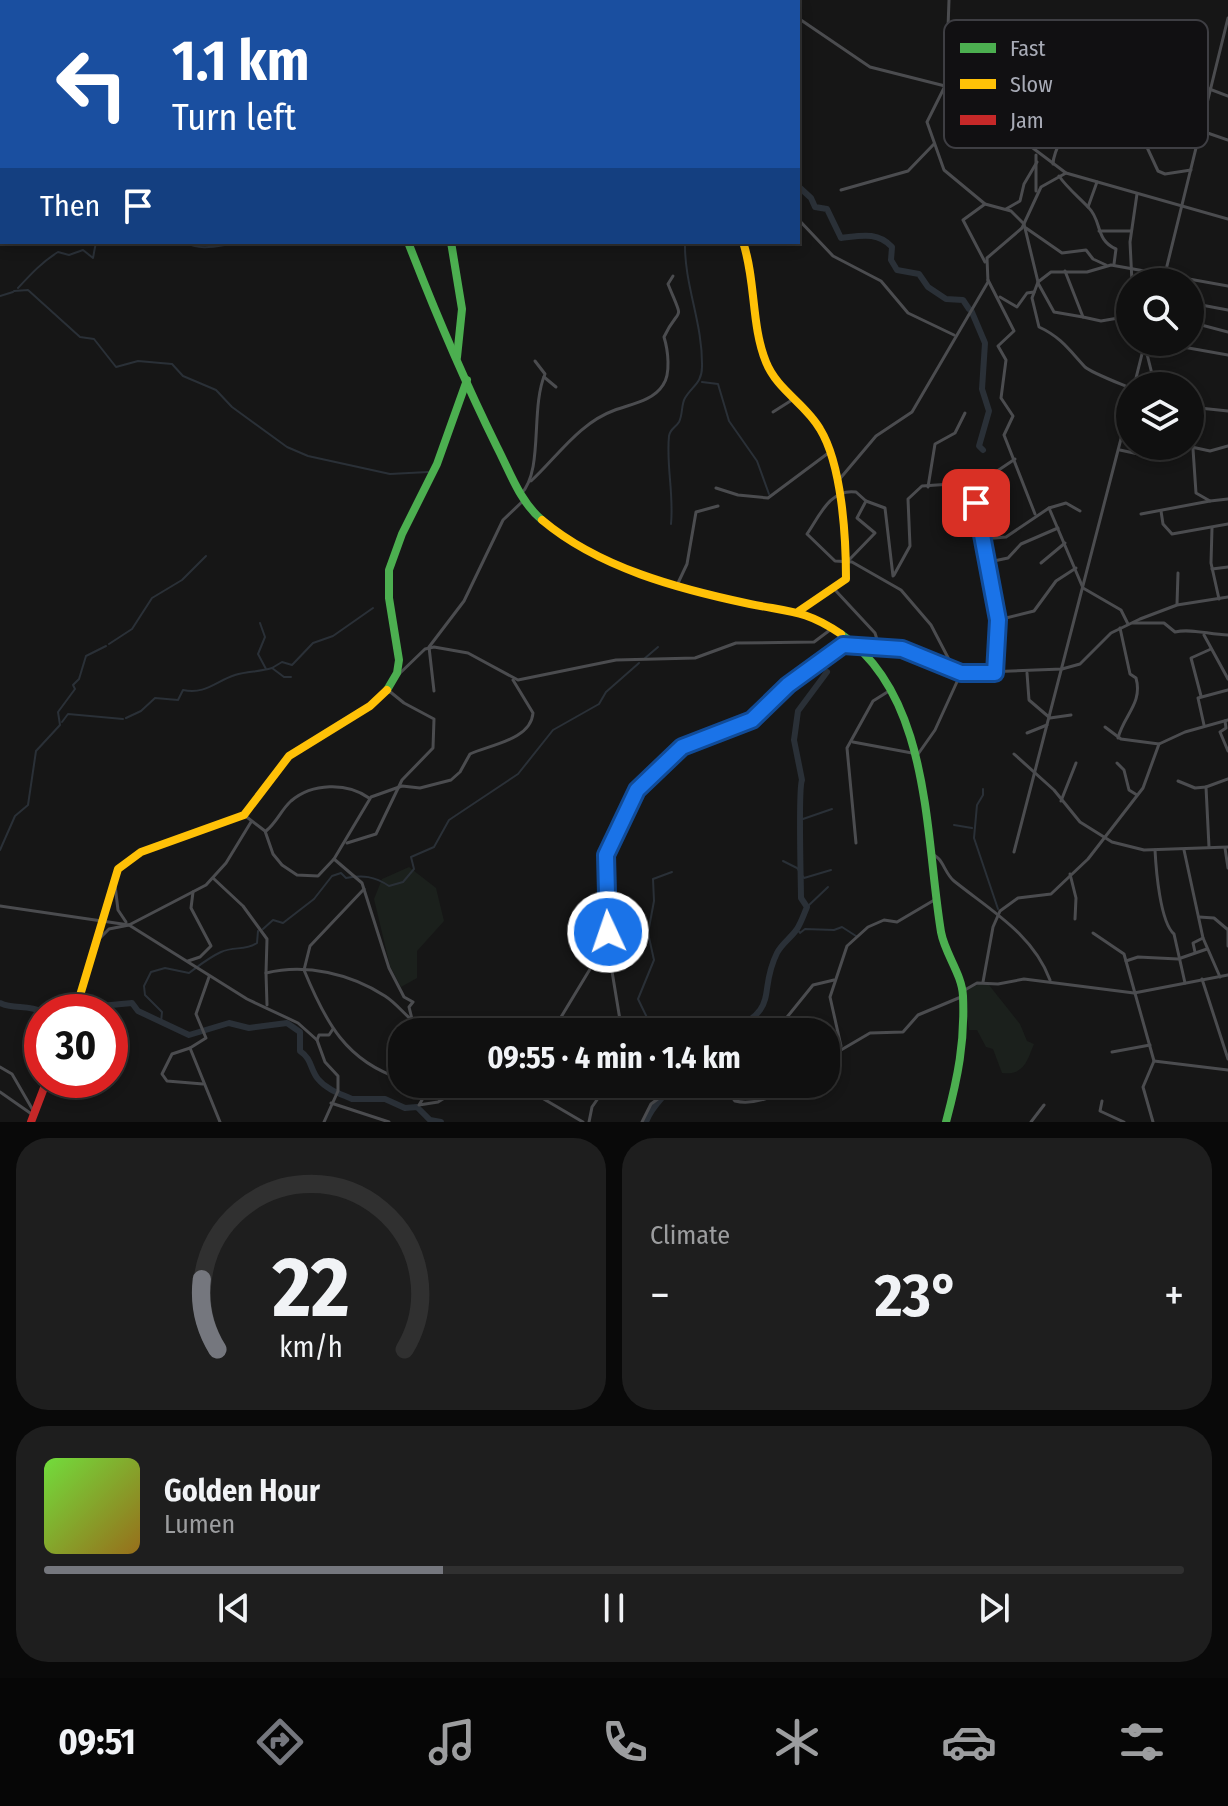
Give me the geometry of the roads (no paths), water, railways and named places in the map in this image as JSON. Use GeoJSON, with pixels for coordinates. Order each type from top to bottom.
{"type":"FeatureCollection","features":[{"type":"Feature","properties":{"kind":"street"},"geometry":{"type":"LineString","coordinates":[[948,20],[949,0]]}},
{"type":"Feature","properties":{"kind":"street"},"geometry":{"type":"LineString","coordinates":[[1208,100],[1228,18]]}},
{"type":"Feature","properties":{"kind":"street"},"geometry":{"type":"LineString","coordinates":[[800,20],[870,67],[944,84]]}},
{"type":"Feature","properties":{"kind":"street"},"geometry":{"type":"LineString","coordinates":[[800,26],[808,27]]}},
{"type":"Feature","properties":{"kind":"street"},"geometry":{"type":"LineString","coordinates":[[944,88],[927,118],[944,170],[985,204],[1006,209],[1058,251],[1086,250],[1093,259],[1106,265]]}},
{"type":"Feature","properties":{"kind":"street"},"geometry":{"type":"LineString","coordinates":[[1208,88],[1228,96]]}},
{"type":"Feature","properties":{"kind":"street"},"geometry":{"type":"LineString","coordinates":[[1208,133],[1228,140]]}},
{"type":"Feature","properties":{"kind":"street"},"geometry":{"type":"LineString","coordinates":[[841,190],[908,171],[934,144]]}},
{"type":"Feature","properties":{"kind":"street"},"geometry":{"type":"LineString","coordinates":[[1030,148],[1066,173],[1228,219]]}},
{"type":"Feature","properties":{"kind":"street"},"geometry":{"type":"LineString","coordinates":[[1053,164],[1056,148]]}},
{"type":"Feature","properties":{"kind":"street"},"geometry":{"type":"LineString","coordinates":[[1147,148],[1158,171],[1165,174],[1191,170]]}},
{"type":"Feature","properties":{"kind":"street"},"geometry":{"type":"LineString","coordinates":[[1165,268],[1195,148]]}},
{"type":"Feature","properties":{"kind":"street"},"geometry":{"type":"LineString","coordinates":[[985,263],[992,252],[1025,226],[1036,195],[1035,152]]}},
{"type":"Feature","properties":{"kind":"street"},"geometry":{"type":"LineString","coordinates":[[1006,209],[1020,201],[1024,184],[1037,162]]}},
{"type":"Feature","properties":{"kind":"street"},"geometry":{"type":"LineString","coordinates":[[1036,195],[1066,173]]}},
{"type":"Feature","properties":{"kind":"street"},"geometry":{"type":"LineString","coordinates":[[1059,176],[1088,207],[1098,232],[1116,249],[1114,265]]}},
{"type":"Feature","properties":{"kind":"street"},"geometry":{"type":"LineString","coordinates":[[1088,207],[1097,182]]}},
{"type":"Feature","properties":{"kind":"street"},"geometry":{"type":"LineString","coordinates":[[1131,268],[1131,231],[1137,194]]}},
{"type":"Feature","properties":{"kind":"street"},"geometry":{"type":"LineString","coordinates":[[985,204],[963,220],[983,252],[988,280],[1000,297],[1014,331],[998,346],[1006,360],[1001,398],[1013,416],[1004,435],[1035,514]]}},
{"type":"Feature","properties":{"kind":"street"},"geometry":{"type":"LineString","coordinates":[[800,221],[833,256],[881,281],[908,313],[955,336]]}},
{"type":"Feature","properties":{"kind":"street"},"geometry":{"type":"LineString","coordinates":[[1025,226],[1038,282],[1054,312],[1101,321],[1116,318]]}},
{"type":"Feature","properties":{"kind":"street"},"geometry":{"type":"LineString","coordinates":[[1098,232],[1131,231]]}},
{"type":"Feature","properties":{"kind":"street"},"geometry":{"type":"LineString","coordinates":[[409,244],[440,324],[522,497],[558,535],[645,577],[676,587],[799,611],[833,628],[858,646],[892,689],[908,717],[942,937],[962,994],[964,1049],[946,1122]]}},
{"type":"Feature","properties":{"kind":"street"},"geometry":{"type":"LineString","coordinates":[[451,244],[462,309],[457,357]]}},
{"type":"Feature","properties":{"kind":"street"},"geometry":{"type":"LineString","coordinates":[[744,244],[756,285],[764,355],[775,380],[819,427],[830,453],[847,561],[846,579],[837,588],[808,601],[799,611]]}},
{"type":"Feature","properties":{"kind":"street"},"geometry":{"type":"LineString","coordinates":[[1116,383],[1085,367],[1057,335],[1039,327],[1033,312],[1034,292],[1038,282],[1051,272],[1087,272],[1106,265],[1127,268]]}},
{"type":"Feature","properties":{"kind":"street"},"geometry":{"type":"LineString","coordinates":[[1065,271],[1083,317]]}},
{"type":"Feature","properties":{"kind":"street"},"geometry":{"type":"LineString","coordinates":[[95,944],[109,929],[129,925],[193,892],[212,877],[226,863],[247,818],[291,754],[353,719],[388,690],[397,676],[429,647],[464,601],[503,520],[531,481],[577,432],[603,415],[651,397],[664,385],[669,358],[664,337],[680,316],[668,284],[673,276]]}},
{"type":"Feature","properties":{"kind":"street"},"geometry":{"type":"LineString","coordinates":[[835,484],[876,436],[910,415],[933,380],[988,280]]}},
{"type":"Feature","properties":{"kind":"street"},"geometry":{"type":"LineString","coordinates":[[1204,281],[1228,286]]}},
{"type":"Feature","properties":{"kind":"street"},"geometry":{"type":"LineString","coordinates":[[1000,297],[1017,307],[1027,293],[1034,292]]}},
{"type":"Feature","properties":{"kind":"street"},"geometry":{"type":"LineString","coordinates":[[1204,306],[1228,310]]}},
{"type":"Feature","properties":{"kind":"street"},"geometry":{"type":"LineString","coordinates":[[1204,324],[1228,332]]}},
{"type":"Feature","properties":{"kind":"street"},"geometry":{"type":"LineString","coordinates":[[1204,351],[1228,355]]}},
{"type":"Feature","properties":{"kind":"street"},"geometry":{"type":"LineString","coordinates":[[535,361],[544,377],[556,387]]}},
{"type":"Feature","properties":{"kind":"street"},"geometry":{"type":"LineString","coordinates":[[531,481],[535,403],[544,377]]}},
{"type":"Feature","properties":{"kind":"street"},"geometry":{"type":"LineString","coordinates":[[397,676],[389,569],[401,536],[433,473],[467,380]]}},
{"type":"Feature","properties":{"kind":"street"},"geometry":{"type":"LineString","coordinates":[[773,412],[792,400]]}},
{"type":"Feature","properties":{"kind":"street"},"geometry":{"type":"LineString","coordinates":[[1204,408],[1228,411]]}},
{"type":"Feature","properties":{"kind":"street"},"geometry":{"type":"LineString","coordinates":[[928,487],[936,441],[954,434],[965,413]]}},
{"type":"Feature","properties":{"kind":"street"},"geometry":{"type":"LineString","coordinates":[[1204,450],[1228,446]]}},
{"type":"Feature","properties":{"kind":"street"},"geometry":{"type":"LineString","coordinates":[[716,488],[738,495],[768,498],[830,453]]}},
{"type":"Feature","properties":{"kind":"street"},"geometry":{"type":"LineString","coordinates":[[893,576],[910,546],[907,502],[922,486],[970,484],[984,480],[1015,459]]}},
{"type":"Feature","properties":{"kind":"street"},"geometry":{"type":"LineString","coordinates":[[1014,852],[1117,460]]}},
{"type":"Feature","properties":{"kind":"street"},"geometry":{"type":"LineString","coordinates":[[1194,460],[1196,492],[1210,501]]}},
{"type":"Feature","properties":{"kind":"street"},"geometry":{"type":"LineString","coordinates":[[970,484],[989,562],[998,620],[995,673]]}},
{"type":"Feature","properties":{"kind":"street"},"geometry":{"type":"LineString","coordinates":[[892,583],[887,511],[866,501],[856,492],[837,495],[814,517],[807,534],[823,553],[835,561],[847,561],[892,583],[926,618],[955,672]]}},
{"type":"Feature","properties":{"kind":"street"},"geometry":{"type":"LineString","coordinates":[[1141,514],[1228,499]]}},
{"type":"Feature","properties":{"kind":"street"},"geometry":{"type":"LineString","coordinates":[[847,561],[875,533],[857,518],[866,501]]}},
{"type":"Feature","properties":{"kind":"street"},"geometry":{"type":"LineString","coordinates":[[983,539],[1006,537],[1035,514],[1066,503],[1080,511]]}},
{"type":"Feature","properties":{"kind":"street"},"geometry":{"type":"LineString","coordinates":[[676,587],[687,564],[696,512],[718,506]]}},
{"type":"Feature","properties":{"kind":"street"},"geometry":{"type":"LineString","coordinates":[[1049,508],[1083,588],[1121,610],[1129,624]]}},
{"type":"Feature","properties":{"kind":"street"},"geometry":{"type":"LineString","coordinates":[[1161,511],[1163,524],[1172,534],[1228,524]]}},
{"type":"Feature","properties":{"kind":"street"},"geometry":{"type":"LineString","coordinates":[[989,562],[1008,558],[1021,544],[1058,528]]}},
{"type":"Feature","properties":{"kind":"street"},"geometry":{"type":"LineString","coordinates":[[1212,528],[1212,569],[1219,599]]}},
{"type":"Feature","properties":{"kind":"street"},"geometry":{"type":"LineString","coordinates":[[1041,563],[1065,543]]}},
{"type":"Feature","properties":{"kind":"street"},"geometry":{"type":"LineString","coordinates":[[1212,569],[1228,567]]}},
{"type":"Feature","properties":{"kind":"street"},"geometry":{"type":"LineString","coordinates":[[998,620],[1034,611],[1056,581],[1076,568]]}},
{"type":"Feature","properties":{"kind":"street"},"geometry":{"type":"LineString","coordinates":[[1177,605],[1178,573]]}},
{"type":"Feature","properties":{"kind":"street"},"geometry":{"type":"LineString","coordinates":[[837,588],[837,594],[875,633],[879,646]]}},
{"type":"Feature","properties":{"kind":"street"},"geometry":{"type":"LineString","coordinates":[[620,1018],[607,941],[606,855],[637,790],[682,747],[748,722],[839,646],[902,649],[961,673],[1027,673],[1062,669],[1080,664],[1120,628],[1129,624],[1177,605],[1228,597]]}},
{"type":"Feature","properties":{"kind":"street"},"geometry":{"type":"LineString","coordinates":[[1129,624],[1164,623],[1173,632],[1189,630],[1204,635],[1228,635]]}},
{"type":"Feature","properties":{"kind":"street"},"geometry":{"type":"LineString","coordinates":[[513,680],[616,660],[695,658],[736,643],[814,642],[833,628]]}},
{"type":"Feature","properties":{"kind":"street"},"geometry":{"type":"LineString","coordinates":[[1118,738],[1132,711],[1138,689],[1136,678],[1130,674],[1120,628]]}},
{"type":"Feature","properties":{"kind":"street"},"geometry":{"type":"LineString","coordinates":[[1204,635],[1226,667],[1228,679]]}},
{"type":"Feature","properties":{"kind":"street"},"geometry":{"type":"LineString","coordinates":[[247,818],[265,831],[277,859],[297,875],[318,876],[347,843],[369,798],[398,788],[420,788],[451,780],[460,772],[470,754],[497,746],[529,727],[533,713],[513,680],[495,665],[468,653],[429,647]]}},
{"type":"Feature","properties":{"kind":"street"},"geometry":{"type":"LineString","coordinates":[[429,647],[434,691]]}},
{"type":"Feature","properties":{"kind":"street"},"geometry":{"type":"LineString","coordinates":[[1204,726],[1197,705],[1201,696],[1191,658],[1211,649]]}},
{"type":"Feature","properties":{"kind":"street"},"geometry":{"type":"LineString","coordinates":[[916,756],[935,730],[961,673]]}},
{"type":"Feature","properties":{"kind":"street"},"geometry":{"type":"LineString","coordinates":[[1027,673],[1028,698],[1050,718]]}},
{"type":"Feature","properties":{"kind":"street"},"geometry":{"type":"LineString","coordinates":[[856,843],[847,748],[873,701],[892,689]]}},
{"type":"Feature","properties":{"kind":"street"},"geometry":{"type":"LineString","coordinates":[[347,843],[376,834],[398,788],[433,748],[434,719],[404,703],[388,690]]}},
{"type":"Feature","properties":{"kind":"street"},"geometry":{"type":"LineString","coordinates":[[1201,696],[1228,690]]}},
{"type":"Feature","properties":{"kind":"street"},"geometry":{"type":"LineString","coordinates":[[1050,718],[1071,715]]}},
{"type":"Feature","properties":{"kind":"street"},"geometry":{"type":"LineString","coordinates":[[1105,727],[1118,738],[1159,744],[1227,720],[1226,728],[1220,732],[1228,751]]}},
{"type":"Feature","properties":{"kind":"street"},"geometry":{"type":"LineString","coordinates":[[1027,733],[1047,725]]}},
{"type":"Feature","properties":{"kind":"street"},"geometry":{"type":"LineString","coordinates":[[852,742],[916,756]]}},
{"type":"Feature","properties":{"kind":"street"},"geometry":{"type":"LineString","coordinates":[[983,982],[999,914],[1018,898],[1051,894],[1105,839],[1137,795],[1159,744]]}},
{"type":"Feature","properties":{"kind":"street"},"geometry":{"type":"LineString","coordinates":[[1014,754],[1054,790],[1080,822],[1105,839],[1131,848],[1155,850],[1227,847],[1228,868]]}},
{"type":"Feature","properties":{"kind":"street"},"geometry":{"type":"LineString","coordinates":[[1061,801],[1076,763]]}},
{"type":"Feature","properties":{"kind":"street"},"geometry":{"type":"LineString","coordinates":[[1117,763],[1124,770],[1129,790],[1137,795]]}},
{"type":"Feature","properties":{"kind":"street"},"geometry":{"type":"LineString","coordinates":[[1178,781],[1195,788],[1228,779]]}},
{"type":"Feature","properties":{"kind":"street"},"geometry":{"type":"LineString","coordinates":[[265,831],[293,799],[328,786],[351,789],[369,798]]}},
{"type":"Feature","properties":{"kind":"street"},"geometry":{"type":"LineString","coordinates":[[1206,787],[1209,847]]}},
{"type":"Feature","properties":{"kind":"street"},"geometry":{"type":"LineString","coordinates":[[80,994],[118,869],[133,856],[247,818]]}},
{"type":"Feature","properties":{"kind":"street"},"geometry":{"type":"LineString","coordinates":[[1184,849],[1203,938],[1220,977]]}},
{"type":"Feature","properties":{"kind":"street"},"geometry":{"type":"LineString","coordinates":[[1155,850],[1159,892],[1170,932],[1174,934],[1185,983]]}},
{"type":"Feature","properties":{"kind":"street"},"geometry":{"type":"LineString","coordinates":[[930,854],[939,857],[946,873],[969,894],[999,914],[1035,951],[1050,980]]}},
{"type":"Feature","properties":{"kind":"street"},"geometry":{"type":"LineString","coordinates":[[334,859],[362,883],[397,986],[413,1002],[409,1007],[412,1018]]}},
{"type":"Feature","properties":{"kind":"street"},"geometry":{"type":"LineString","coordinates":[[1070,874],[1076,898],[1075,919]]}},
{"type":"Feature","properties":{"kind":"street"},"geometry":{"type":"LineString","coordinates":[[212,877],[243,906],[267,939],[268,1009]]}},
{"type":"Feature","properties":{"kind":"street"},"geometry":{"type":"LineString","coordinates":[[114,884],[119,914],[129,925],[209,977],[298,1023],[317,1040],[325,1062],[338,1076],[338,1091],[324,1122]]}},
{"type":"Feature","properties":{"kind":"street"},"geometry":{"type":"LineString","coordinates":[[364,889],[310,946],[304,970],[348,1051],[388,1075]]}},
{"type":"Feature","properties":{"kind":"street"},"geometry":{"type":"LineString","coordinates":[[183,960],[200,957],[211,946],[191,908],[193,892]]}},
{"type":"Feature","properties":{"kind":"street"},"geometry":{"type":"LineString","coordinates":[[834,1018],[830,1002],[843,951],[863,931],[884,920],[897,922],[936,899]]}},
{"type":"Feature","properties":{"kind":"street"},"geometry":{"type":"LineString","coordinates":[[0,906],[52,916],[104,918],[129,925]]}},
{"type":"Feature","properties":{"kind":"street"},"geometry":{"type":"LineString","coordinates":[[1199,917],[1214,918],[1227,929],[1228,946]]}},
{"type":"Feature","properties":{"kind":"street"},"geometry":{"type":"LineString","coordinates":[[1093,933],[1121,950],[1126,961],[1154,1061],[1143,1087],[1153,1122]]}},
{"type":"Feature","properties":{"kind":"street"},"geometry":{"type":"LineString","coordinates":[[1195,953],[1193,943],[1203,938]]}},
{"type":"Feature","properties":{"kind":"street"},"geometry":{"type":"LineString","coordinates":[[560,1018],[607,941]]}},
{"type":"Feature","properties":{"kind":"street"},"geometry":{"type":"LineString","coordinates":[[1126,961],[1138,957],[1178,959],[1207,949]]}},
{"type":"Feature","properties":{"kind":"street"},"geometry":{"type":"LineString","coordinates":[[266,973],[287,967],[344,975],[386,997],[410,1018]]}},
{"type":"Feature","properties":{"kind":"street"},"geometry":{"type":"LineString","coordinates":[[840,1051],[870,1033],[903,1032],[918,1015],[983,982],[1050,980],[1098,991],[1134,993],[1228,975]]}},
{"type":"Feature","properties":{"kind":"street"},"geometry":{"type":"LineString","coordinates":[[203,1084],[167,1081],[162,1074],[172,1054],[206,1038],[196,1014],[209,977]]}},
{"type":"Feature","properties":{"kind":"street"},"geometry":{"type":"LineString","coordinates":[[1202,979],[1215,1029],[1228,1059]]}},
{"type":"Feature","properties":{"kind":"street"},"geometry":{"type":"LineString","coordinates":[[786,1018],[813,985],[834,980]]}},
{"type":"Feature","properties":{"kind":"street"},"geometry":{"type":"LineString","coordinates":[[317,1040],[319,1035],[329,1035],[334,1028]]}},
{"type":"Feature","properties":{"kind":"street"},"geometry":{"type":"LineString","coordinates":[[1112,1052],[1150,1045]]}},
{"type":"Feature","properties":{"kind":"street"},"geometry":{"type":"LineString","coordinates":[[190,1048],[220,1122]]}},
{"type":"Feature","properties":{"kind":"street"},"geometry":{"type":"LineString","coordinates":[[1154,1061],[1228,1070]]}},
{"type":"Feature","properties":{"kind":"street"},"geometry":{"type":"LineString","coordinates":[[0,1067],[12,1074],[32,1116]]}},
{"type":"Feature","properties":{"kind":"street"},"geometry":{"type":"LineString","coordinates":[[0,1092],[32,1116]]}},
{"type":"Feature","properties":{"kind":"street"},"geometry":{"type":"LineString","coordinates":[[422,1098],[419,1105],[424,1106],[441,1098]]}},
{"type":"Feature","properties":{"kind":"street"},"geometry":{"type":"LineString","coordinates":[[542,1098],[586,1122],[598,1098]]}},
{"type":"Feature","properties":{"kind":"street"},"geometry":{"type":"LineString","coordinates":[[642,1122],[651,1104],[659,1098]]}},
{"type":"Feature","properties":{"kind":"street"},"geometry":{"type":"LineString","coordinates":[[733,1098],[747,1103],[771,1098]]}},
{"type":"Feature","properties":{"kind":"street"},"geometry":{"type":"LineString","coordinates":[[1102,1101],[1100,1111],[1124,1122]]}},
{"type":"Feature","properties":{"kind":"street"},"geometry":{"type":"LineString","coordinates":[[331,1103],[388,1122]]}},
{"type":"Feature","properties":{"kind":"street"},"geometry":{"type":"LineString","coordinates":[[1031,1122],[1044,1105]]}},
{"type":"Feature","properties":{"kind":"waterway"},"geometry":{"type":"LineString","coordinates":[[800,188],[815,207],[827,209],[841,238],[868,236],[886,242],[892,247],[891,260],[897,270],[919,274],[928,287],[946,299],[963,300],[969,309]]}},
{"type":"Feature","properties":{"kind":"waterway"},"geometry":{"type":"LineString","coordinates":[[18,288],[58,252],[69,255],[83,250],[93,258],[96,244]]}},
{"type":"Feature","properties":{"kind":"waterway"},"geometry":{"type":"LineString","coordinates":[[188,244],[203,247],[232,244]]}},
{"type":"Feature","properties":{"kind":"waterway"},"geometry":{"type":"LineString","coordinates":[[252,244],[257,244]]}},
{"type":"Feature","properties":{"kind":"waterway"},"geometry":{"type":"LineString","coordinates":[[671,524],[669,436],[679,422],[684,401],[702,372],[700,335],[687,273],[685,244]]}},
{"type":"Feature","properties":{"kind":"waterway"},"geometry":{"type":"LineString","coordinates":[[14,291],[28,290],[80,337],[94,339],[116,367],[138,361],[172,364],[183,376],[216,390],[232,407],[287,447],[308,456],[390,474],[428,472]]}},
{"type":"Feature","properties":{"kind":"waterway"},"geometry":{"type":"LineString","coordinates":[[0,296],[13,292]]}},
{"type":"Feature","properties":{"kind":"waterway"},"geometry":{"type":"LineString","coordinates":[[971,310],[985,343],[982,389],[989,411],[979,446],[983,450]]}},
{"type":"Feature","properties":{"kind":"waterway"},"geometry":{"type":"LineString","coordinates":[[702,382],[718,384],[729,421],[757,461],[769,494]]}},
{"type":"Feature","properties":{"kind":"waterway"},"geometry":{"type":"LineString","coordinates":[[109,644],[132,629],[152,598],[182,580],[206,556]]}},
{"type":"Feature","properties":{"kind":"waterway"},"geometry":{"type":"LineString","coordinates":[[272,668],[282,662],[292,665],[313,643],[333,636],[373,608]]}},
{"type":"Feature","properties":{"kind":"waterway"},"geometry":{"type":"LineString","coordinates":[[260,623],[265,637],[258,654],[266,669]]}},
{"type":"Feature","properties":{"kind":"waterway"},"geometry":{"type":"LineString","coordinates":[[0,850],[15,816],[28,805],[36,751],[60,725],[58,712],[75,689],[73,685],[79,679],[86,656],[106,646]]}},
{"type":"Feature","properties":{"kind":"waterway"},"geometry":{"type":"LineString","coordinates":[[644,659],[658,647]]}},
{"type":"Feature","properties":{"kind":"waterway"},"geometry":{"type":"LineString","coordinates":[[263,929],[273,920],[283,923],[314,899],[332,876],[341,873],[346,878],[368,877],[389,886],[403,882],[414,869],[411,857],[434,847],[449,820],[518,774],[553,730],[599,704],[606,692],[639,663]]}},
{"type":"Feature","properties":{"kind":"waterway"},"geometry":{"type":"LineString","coordinates":[[126,718],[141,711],[155,698],[178,700],[183,690],[198,691],[240,674],[272,668],[284,677],[291,677]]}},
{"type":"Feature","properties":{"kind":"waterway"},"geometry":{"type":"LineString","coordinates":[[752,1018],[762,1007],[777,953],[797,929],[807,907],[801,898],[802,780],[794,740],[798,711],[827,672]]}},
{"type":"Feature","properties":{"kind":"waterway"},"geometry":{"type":"LineString","coordinates":[[62,722],[68,714],[123,719]]}},
{"type":"Feature","properties":{"kind":"waterway"},"geometry":{"type":"LineString","coordinates":[[983,789],[977,805],[974,838],[998,909]]}},
{"type":"Feature","properties":{"kind":"waterway"},"geometry":{"type":"LineString","coordinates":[[800,820],[832,809]]}},
{"type":"Feature","properties":{"kind":"waterway"},"geometry":{"type":"LineString","coordinates":[[954,825],[972,828]]}},
{"type":"Feature","properties":{"kind":"waterway"},"geometry":{"type":"LineString","coordinates":[[783,861],[797,868],[804,878],[831,870]]}},
{"type":"Feature","properties":{"kind":"waterway"},"geometry":{"type":"LineString","coordinates":[[647,1018],[638,999],[654,960],[648,933],[654,901],[653,879],[672,872]]}},
{"type":"Feature","properties":{"kind":"waterway"},"geometry":{"type":"LineString","coordinates":[[807,907],[828,887]]}},
{"type":"Feature","properties":{"kind":"waterway"},"geometry":{"type":"LineString","coordinates":[[797,929],[800,933],[805,929],[834,930],[842,927],[856,936]]}},
{"type":"Feature","properties":{"kind":"waterway"},"geometry":{"type":"LineString","coordinates":[[161,1022],[162,1012],[145,995],[144,986],[151,972],[165,968],[189,973],[221,952],[257,943],[258,931]]}},
{"type":"Feature","properties":{"kind":"waterway"},"geometry":{"type":"LineString","coordinates":[[0,1003],[24,1007]]}},
{"type":"Feature","properties":{"kind":"waterway"},"geometry":{"type":"LineString","coordinates":[[128,1003],[189,1035],[229,1023],[249,1028],[287,1023],[300,1032],[300,1051],[307,1057],[318,1079],[330,1089],[352,1099],[385,1099],[405,1108],[417,1107],[430,1120],[441,1122]]}},
{"type":"Feature","properties":{"kind":"waterway"},"geometry":{"type":"LineString","coordinates":[[646,1122],[662,1098]]}}]}
